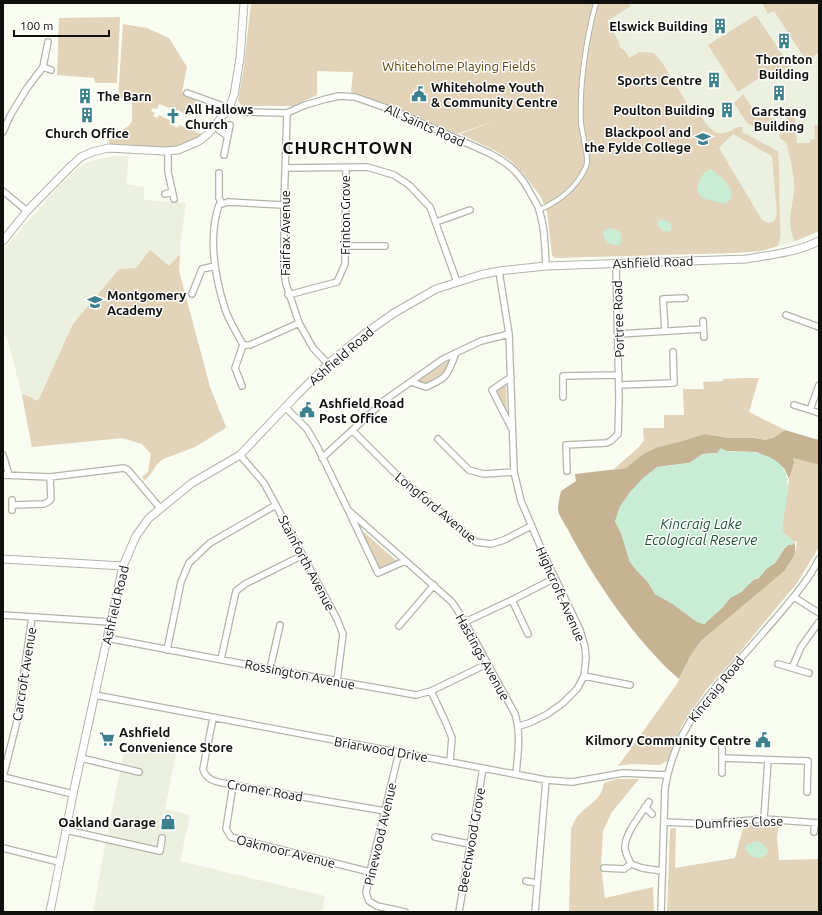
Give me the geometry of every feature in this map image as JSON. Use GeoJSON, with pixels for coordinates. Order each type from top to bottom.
{"type":"FeatureCollection","features":[{"type":"Feature","properties":{"kind":"street"},"geometry":{"type":"LineString","coordinates":[[3,241],[27,212],[81,157],[92,152],[108,148],[168,151],[184,148],[199,141],[208,134],[229,108],[237,83],[244,3]]}},
{"type":"Feature","properties":{"kind":"street"},"geometry":{"type":"LineString","coordinates":[[539,210],[553,204],[574,187],[585,169],[587,162],[581,123],[582,92],[587,47],[596,3]]}},
{"type":"Feature","properties":{"kind":"street"},"geometry":{"type":"LineString","coordinates":[[3,132],[10,116],[27,88],[43,67],[48,42]]}},
{"type":"Feature","properties":{"kind":"street"},"geometry":{"type":"LineString","coordinates":[[43,67],[51,70]]}},
{"type":"Feature","properties":{"kind":"street","name":"All Saints Road"},"geometry":{"type":"LineString","coordinates":[[187,93],[245,112],[287,112],[305,105],[339,96],[355,97],[386,107],[504,161],[524,180],[539,210],[544,236],[546,266]]}},
{"type":"Feature","properties":{"kind":"street","name":"Fairfax Avenue"},"geometry":{"type":"LineString","coordinates":[[287,112],[284,205],[284,271],[288,295],[298,323],[313,348],[328,364]]}},
{"type":"Feature","properties":{"kind":"street"},"geometry":{"type":"LineString","coordinates":[[224,155],[230,125]]}},
{"type":"Feature","properties":{"kind":"street"},"geometry":{"type":"LineString","coordinates":[[215,127],[228,136]]}},
{"type":"Feature","properties":{"kind":"street"},"geometry":{"type":"LineString","coordinates":[[164,194],[173,196],[168,172],[168,151]]}},
{"type":"Feature","properties":{"kind":"street"},"geometry":{"type":"LineString","coordinates":[[286,168],[367,167],[394,175],[410,184],[430,207],[457,282]]}},
{"type":"Feature","properties":{"kind":"street","name":"Frinton Grove"},"geometry":{"type":"LineString","coordinates":[[288,295],[337,282],[345,264],[346,168]]}},
{"type":"Feature","properties":{"kind":"street"},"geometry":{"type":"LineString","coordinates":[[217,175],[219,198],[222,204]]}},
{"type":"Feature","properties":{"kind":"street"},"geometry":{"type":"LineString","coordinates":[[3,191],[27,212]]}},
{"type":"Feature","properties":{"kind":"street"},"geometry":{"type":"LineString","coordinates":[[242,386],[235,368],[243,345],[225,310],[215,266],[213,237],[216,216],[219,205],[228,202],[284,205]]}},
{"type":"Feature","properties":{"kind":"street"},"geometry":{"type":"LineString","coordinates":[[436,222],[470,210]]}},
{"type":"Feature","properties":{"kind":"street","name":"Ashfield Road"},"geometry":{"type":"LineString","coordinates":[[50,912],[73,794],[123,566],[142,527],[160,508],[192,483],[240,455],[328,364],[367,332],[394,313],[436,290],[480,275],[500,271],[546,266],[746,259],[774,255],[808,246],[819,241]]}},
{"type":"Feature","properties":{"kind":"street"},"geometry":{"type":"LineString","coordinates":[[345,246],[385,246]]}},
{"type":"Feature","properties":{"kind":"street","name":"Portree Road"},"geometry":{"type":"LineString","coordinates":[[567,471],[566,445],[606,443],[611,441],[618,434],[619,375],[616,264]]}},
{"type":"Feature","properties":{"kind":"street"},"geometry":{"type":"LineString","coordinates":[[192,294],[202,269],[215,266]]}},
{"type":"Feature","properties":{"kind":"street","name":"Highcroft Avenue"},"geometry":{"type":"LineString","coordinates":[[500,271],[509,334],[514,472],[521,501],[531,526],[580,630],[586,653],[584,676],[577,689],[563,703],[546,715],[518,726]]}},
{"type":"Feature","properties":{"kind":"street"},"geometry":{"type":"LineString","coordinates":[[664,331],[663,299],[684,298]]}},
{"type":"Feature","properties":{"kind":"street"},"geometry":{"type":"LineString","coordinates":[[786,316],[819,326]]}},
{"type":"Feature","properties":{"kind":"street"},"geometry":{"type":"LineString","coordinates":[[703,321],[704,337]]}},
{"type":"Feature","properties":{"kind":"street"},"geometry":{"type":"LineString","coordinates":[[243,345],[250,345],[298,323]]}},
{"type":"Feature","properties":{"kind":"street"},"geometry":{"type":"LineString","coordinates":[[618,334],[703,329]]}},
{"type":"Feature","properties":{"kind":"street"},"geometry":{"type":"LineString","coordinates":[[322,458],[385,400],[443,359],[481,341],[509,334]]}},
{"type":"Feature","properties":{"kind":"street"},"geometry":{"type":"LineString","coordinates":[[619,385],[674,383],[673,352]]}},
{"type":"Feature","properties":{"kind":"street"},"geometry":{"type":"LineString","coordinates":[[411,382],[426,387],[440,381],[447,375],[456,353]]}},
{"type":"Feature","properties":{"kind":"street","name":"Portree Road"},"geometry":{"type":"LineString","coordinates":[[563,397],[563,376],[619,375]]}},
{"type":"Feature","properties":{"kind":"street","name":"Highcroft Avenue"},"geometry":{"type":"LineString","coordinates":[[511,377],[492,390],[512,430]]}},
{"type":"Feature","properties":{"kind":"street"},"geometry":{"type":"LineString","coordinates":[[810,410],[819,385]]}},
{"type":"Feature","properties":{"kind":"street"},"geometry":{"type":"LineString","coordinates":[[794,405],[819,413]]}},
{"type":"Feature","properties":{"kind":"street","name":"Hastings Avenue"},"geometry":{"type":"LineString","coordinates":[[285,407],[307,429],[378,573],[405,561]]}},
{"type":"Feature","properties":{"kind":"street","name":"Longford Avenue"},"geometry":{"type":"LineString","coordinates":[[353,431],[398,476],[476,542],[491,544],[504,540],[531,526]]}},
{"type":"Feature","properties":{"kind":"street"},"geometry":{"type":"LineString","coordinates":[[438,439],[469,470],[484,474],[514,472]]}},
{"type":"Feature","properties":{"kind":"street"},"geometry":{"type":"LineString","coordinates":[[3,455],[6,475],[50,477],[124,468],[128,470],[160,508]]}},
{"type":"Feature","properties":{"kind":"street","name":"Stainforth Avenue"},"geometry":{"type":"LineString","coordinates":[[240,455],[264,483],[344,634],[337,681]]}},
{"type":"Feature","properties":{"kind":"street"},"geometry":{"type":"LineString","coordinates":[[12,505],[44,504],[48,502],[51,499],[50,477]]}},
{"type":"Feature","properties":{"kind":"street"},"geometry":{"type":"LineString","coordinates":[[168,650],[181,582],[189,563],[210,543],[276,505]]}},
{"type":"Feature","properties":{"kind":"street","name":"Hastings Avenue"},"geometry":{"type":"LineString","coordinates":[[348,510],[452,602],[465,622],[515,714],[520,739],[516,774]]}},
{"type":"Feature","properties":{"kind":"street"},"geometry":{"type":"LineString","coordinates":[[221,659],[236,591],[245,584],[302,554]]}},
{"type":"Feature","properties":{"kind":"street"},"geometry":{"type":"LineString","coordinates":[[3,559],[123,566]]}},
{"type":"Feature","properties":{"kind":"street","name":"Kincraig Road"},"geometry":{"type":"LineString","coordinates":[[661,912],[665,788],[667,775],[675,750],[692,716],[794,597],[814,569],[819,559]]}},
{"type":"Feature","properties":{"kind":"street"},"geometry":{"type":"LineString","coordinates":[[465,622],[555,578]]}},
{"type":"Feature","properties":{"kind":"street"},"geometry":{"type":"LineString","coordinates":[[399,626],[434,585]]}},
{"type":"Feature","properties":{"kind":"street"},"geometry":{"type":"LineString","coordinates":[[794,597],[819,613]]}},
{"type":"Feature","properties":{"kind":"street"},"geometry":{"type":"LineString","coordinates":[[512,600],[528,634]]}},
{"type":"Feature","properties":{"kind":"street"},"geometry":{"type":"LineString","coordinates":[[3,615],[110,622]]}},
{"type":"Feature","properties":{"kind":"street","name":"Carcroft Avenue"},"geometry":{"type":"LineString","coordinates":[[3,777],[17,721],[32,617]]}},
{"type":"Feature","properties":{"kind":"street"},"geometry":{"type":"LineString","coordinates":[[792,668],[801,647],[819,622]]}},
{"type":"Feature","properties":{"kind":"street"},"geometry":{"type":"LineString","coordinates":[[270,669],[279,627],[285,632]]}},
{"type":"Feature","properties":{"kind":"street","name":"Rossington Avenue"},"geometry":{"type":"LineString","coordinates":[[107,638],[416,695],[430,691],[487,664]]}},
{"type":"Feature","properties":{"kind":"street"},"geometry":{"type":"LineString","coordinates":[[778,664],[809,673]]}},
{"type":"Feature","properties":{"kind":"street"},"geometry":{"type":"LineString","coordinates":[[584,676],[630,685]]}},
{"type":"Feature","properties":{"kind":"street"},"geometry":{"type":"LineString","coordinates":[[430,691],[452,738],[450,761]]}},
{"type":"Feature","properties":{"kind":"street","name":"Briarwood Drive"},"geometry":{"type":"LineString","coordinates":[[95,695],[546,780],[572,782],[623,773],[667,775]]}},
{"type":"Feature","properties":{"kind":"street","name":"Cromer Road"},"geometry":{"type":"LineString","coordinates":[[213,718],[203,769],[205,775],[210,780],[385,811]]}},
{"type":"Feature","properties":{"kind":"street"},"geometry":{"type":"LineString","coordinates":[[722,746],[722,773]]}},
{"type":"Feature","properties":{"kind":"street","name":"Pinewood Avenue"},"geometry":{"type":"LineString","coordinates":[[399,752],[366,893],[369,901],[377,906],[406,912]]}},
{"type":"Feature","properties":{"kind":"street"},"geometry":{"type":"LineString","coordinates":[[81,758],[139,772]]}},
{"type":"Feature","properties":{"kind":"street"},"geometry":{"type":"LineString","coordinates":[[722,758],[808,761],[807,792]]}},
{"type":"Feature","properties":{"kind":"street"},"geometry":{"type":"LineString","coordinates":[[764,819],[768,760]]}},
{"type":"Feature","properties":{"kind":"street","name":"Beechwood Grove"},"geometry":{"type":"LineString","coordinates":[[459,912],[469,844],[483,768]]}},
{"type":"Feature","properties":{"kind":"street"},"geometry":{"type":"LineString","coordinates":[[3,777],[73,794]]}},
{"type":"Feature","properties":{"kind":"street"},"geometry":{"type":"LineString","coordinates":[[535,912],[546,780]]}},
{"type":"Feature","properties":{"kind":"street","name":"Oakmoor Avenue"},"geometry":{"type":"LineString","coordinates":[[233,785],[226,829],[231,837],[370,872]]}},
{"type":"Feature","properties":{"kind":"street"},"geometry":{"type":"LineString","coordinates":[[652,814],[647,805],[633,824],[625,846],[626,854],[631,864],[642,868],[662,871]]}},
{"type":"Feature","properties":{"kind":"street","name":"Dumfries Close"},"geometry":{"type":"LineString","coordinates":[[664,822],[708,824],[764,819],[817,823],[814,832]]}},
{"type":"Feature","properties":{"kind":"street"},"geometry":{"type":"LineString","coordinates":[[66,830],[160,851],[162,838]]}},
{"type":"Feature","properties":{"kind":"street"},"geometry":{"type":"LineString","coordinates":[[435,837],[469,844]]}},
{"type":"Feature","properties":{"kind":"street"},"geometry":{"type":"LineString","coordinates":[[3,848],[59,862]]}},
{"type":"Feature","properties":{"kind":"street"},"geometry":{"type":"LineString","coordinates":[[604,868],[624,869],[631,864]]}},
{"type":"Feature","properties":{"kind":"street"},"geometry":{"type":"LineString","coordinates":[[526,881],[537,883]]}},
{"type":"Feature","properties":{"kind":"shaded area","name":"Blackpool and the Fylde College"},"geometry":{"type":"Polygon","coordinates":[[[599,3],[819,3],[819,231],[803,239],[761,251],[555,258],[552,255],[599,3]]]}},
{"type":"Feature","properties":{"kind":"shaded area","name":"Montgomery Academy"},"geometry":{"type":"Polygon","coordinates":[[[113,156],[129,156],[126,184],[144,187],[144,200],[186,203],[181,238],[179,271],[210,387],[226,427],[195,447],[163,459],[157,464],[145,480],[142,477],[148,472],[151,454],[142,444],[122,438],[32,447],[22,395],[7,337],[3,333],[3,250],[57,188],[78,168],[88,162],[113,156]]]}},
{"type":"Feature","properties":{"kind":"shaded area"},"geometry":{"type":"Polygon","coordinates":[[[785,430],[819,440],[819,465],[793,458],[794,463],[789,479],[784,468],[757,452],[725,451],[703,454],[689,463],[657,467],[615,521],[621,533],[630,562],[648,582],[655,594],[673,604],[697,622],[704,624],[722,608],[730,598],[741,592],[753,580],[759,578],[766,569],[775,563],[784,549],[788,545],[792,545],[794,542],[795,550],[792,560],[785,570],[701,641],[691,655],[679,679],[647,647],[617,608],[589,567],[558,511],[561,491],[576,481],[575,474],[626,468],[642,455],[656,448],[704,434],[729,438],[755,438],[765,440],[773,438],[785,430]]]}},
{"type":"Feature","properties":{"kind":"shaded area"},"geometry":{"type":"Polygon","coordinates":[[[126,742],[176,753],[165,809],[190,815],[180,861],[325,896],[322,912],[93,912],[126,742]]]}},
{"type":"Feature","properties":{"kind":"green space","name":"Whiteholme Playing Fields"},"geometry":{"type":"Polygon","coordinates":[[[251,3],[629,3],[631,6],[607,21],[619,42],[620,47],[626,52],[629,58],[640,52],[654,53],[661,61],[696,118],[700,115],[711,129],[719,133],[728,132],[736,128],[743,127],[742,132],[778,151],[780,239],[778,246],[761,251],[735,253],[555,258],[552,255],[547,212],[541,197],[522,172],[511,161],[496,151],[460,134],[497,120],[457,134],[387,104],[351,92],[353,72],[317,71],[317,95],[293,106],[242,106],[238,101],[244,67],[251,3]],[[733,134],[719,148],[762,220],[768,223],[775,220],[777,213],[772,156],[733,134]]]}},
{"type":"Feature","properties":{"kind":"green space"},"geometry":{"type":"Polygon","coordinates":[[[762,3],[819,3],[819,52],[807,62],[774,11],[768,14],[762,3]]]}},
{"type":"Feature","properties":{"kind":"green space"},"geometry":{"type":"Polygon","coordinates":[[[756,15],[790,66],[775,75],[772,70],[738,92],[708,45],[756,15]]]}},
{"type":"Feature","properties":{"kind":"green space"},"geometry":{"type":"Polygon","coordinates":[[[120,17],[117,83],[95,83],[94,78],[57,75],[59,18],[120,17]]]}},
{"type":"Feature","properties":{"kind":"green space"},"geometry":{"type":"Polygon","coordinates":[[[123,24],[147,28],[169,38],[187,67],[182,92],[197,99],[189,116],[178,110],[177,111],[159,104],[157,109],[153,108],[151,111],[155,113],[153,116],[157,118],[159,115],[173,122],[172,125],[178,128],[179,125],[204,135],[181,145],[166,147],[110,145],[108,139],[130,125],[132,121],[132,100],[118,98],[123,24]]]}},
{"type":"Feature","properties":{"kind":"green space"},"geometry":{"type":"Polygon","coordinates":[[[743,94],[758,117],[765,112],[775,120],[771,131],[762,131],[747,123],[734,103],[743,94]]]}},
{"type":"Feature","properties":{"kind":"green space"},"geometry":{"type":"Polygon","coordinates":[[[788,115],[795,117],[797,143],[810,143],[810,140],[815,139],[814,125],[819,125],[819,231],[795,241],[792,235],[790,223],[794,192],[793,173],[786,142],[780,138],[782,126],[788,115]]]}},
{"type":"Feature","properties":{"kind":"green space"},"geometry":{"type":"Polygon","coordinates":[[[150,250],[169,266],[180,254],[179,271],[210,387],[226,427],[195,447],[163,459],[157,464],[145,480],[142,477],[148,472],[151,454],[142,444],[122,438],[32,447],[22,395],[23,394],[38,401],[73,324],[119,269],[136,268],[150,250]]]}},
{"type":"Feature","properties":{"kind":"green space"},"geometry":{"type":"Polygon","coordinates":[[[455,357],[447,375],[426,387],[415,383],[421,378],[455,357]]]}},
{"type":"Feature","properties":{"kind":"green space"},"geometry":{"type":"Polygon","coordinates":[[[759,378],[749,412],[785,430],[773,438],[765,440],[755,438],[729,438],[704,434],[642,455],[626,468],[614,469],[639,447],[644,440],[643,428],[664,428],[664,415],[684,415],[683,389],[704,389],[703,382],[759,378]]]}},
{"type":"Feature","properties":{"kind":"green space"},"geometry":{"type":"Polygon","coordinates":[[[506,380],[507,421],[492,390],[506,380]]]}},
{"type":"Feature","properties":{"kind":"green space"},"geometry":{"type":"Polygon","coordinates":[[[793,458],[819,465],[819,547],[797,583],[706,690],[682,725],[668,760],[660,765],[632,764],[618,766],[677,684],[691,655],[700,642],[788,566],[796,549],[797,541],[794,542],[783,532],[783,515],[793,458]]]}},
{"type":"Feature","properties":{"kind":"green space"},"geometry":{"type":"Polygon","coordinates":[[[359,528],[399,563],[378,573],[359,528]]]}},
{"type":"Feature","properties":{"kind":"green space"},"geometry":{"type":"Polygon","coordinates":[[[617,779],[639,779],[612,812],[603,831],[601,867],[605,898],[653,887],[654,912],[569,912],[571,829],[577,817],[597,799],[604,783],[617,779]]]}},
{"type":"Feature","properties":{"kind":"green space"},"geometry":{"type":"Polygon","coordinates":[[[779,824],[777,837],[779,860],[819,859],[819,912],[667,912],[670,829],[676,828],[675,868],[735,858],[744,825],[779,824]]]}},
{"type":"Feature","properties":{"kind":"water"},"geometry":{"type":"Polygon","coordinates":[[[710,169],[724,180],[731,190],[730,200],[725,204],[702,198],[697,191],[701,178],[704,173],[710,169]]]}},
{"type":"Feature","properties":{"kind":"water"},"geometry":{"type":"Polygon","coordinates":[[[662,219],[671,224],[671,230],[668,232],[661,230],[657,224],[658,220],[662,219]]]}},
{"type":"Feature","properties":{"kind":"water"},"geometry":{"type":"Polygon","coordinates":[[[609,228],[619,231],[622,238],[620,245],[612,245],[604,238],[603,231],[609,228]]]}},
{"type":"Feature","properties":{"kind":"water","name":"Kincraig Lake Ecological Reserve"},"geometry":{"type":"Polygon","coordinates":[[[721,448],[732,452],[758,453],[779,463],[785,471],[788,490],[783,532],[794,542],[792,545],[788,545],[784,549],[775,563],[766,569],[759,578],[753,580],[741,592],[730,598],[722,608],[704,624],[697,622],[673,604],[655,594],[648,582],[630,562],[621,533],[615,521],[620,506],[630,492],[643,478],[657,467],[689,463],[703,454],[717,453],[721,448]]]}},
{"type":"Feature","properties":{"kind":"water"},"geometry":{"type":"Polygon","coordinates":[[[757,841],[762,843],[768,850],[767,854],[761,858],[755,858],[745,849],[746,845],[757,841]]]}},
{"type":"Feature","properties":{"kind":"place","name":"Elswick Building"},"geometry":{"type":"Point","coordinates":[720,26]}},
{"type":"Feature","properties":{"kind":"place","name":"Thornton Building"},"geometry":{"type":"Point","coordinates":[784,41]}},
{"type":"Feature","properties":{"kind":"place","name":"Sports Centre"},"geometry":{"type":"Point","coordinates":[714,80]}},
{"type":"Feature","properties":{"kind":"place","name":"Garstang Building"},"geometry":{"type":"Point","coordinates":[779,93]}},
{"type":"Feature","properties":{"kind":"place","name":"Whiteholme Youth & Community Centre"},"geometry":{"type":"Point","coordinates":[419,94]}},
{"type":"Feature","properties":{"kind":"place","name":"The Barn"},"geometry":{"type":"Point","coordinates":[85,96]}},
{"type":"Feature","properties":{"kind":"place","name":"Poulton Building"},"geometry":{"type":"Point","coordinates":[727,110]}},
{"type":"Feature","properties":{"kind":"place","name":"Church Office"},"geometry":{"type":"Point","coordinates":[87,115]}},
{"type":"Feature","properties":{"kind":"place","name":"All Hallows Church"},"geometry":{"type":"Point","coordinates":[173,116]}},
{"type":"Feature","properties":{"kind":"place","name":"Blackpool and the Fylde College"},"geometry":{"type":"Point","coordinates":[703,139]}},
{"type":"Feature","properties":{"kind":"place","name":"Montgomery Academy"},"geometry":{"type":"Point","coordinates":[95,302]}},
{"type":"Feature","properties":{"kind":"place","name":"Ashfield Road Post Office"},"geometry":{"type":"Point","coordinates":[307,410]}},
{"type":"Feature","properties":{"kind":"place","name":"Ashfield Convenience Store"},"geometry":{"type":"Point","coordinates":[107,739]}},
{"type":"Feature","properties":{"kind":"place","name":"Kilmory Community Centre"},"geometry":{"type":"Point","coordinates":[763,740]}},
{"type":"Feature","properties":{"kind":"place","name":"Oakland Garage"},"geometry":{"type":"Point","coordinates":[168,822]}},
{"type":"Feature","properties":{"kind":"district","name":"CHURCHTOWN"},"geometry":{"type":"Point","coordinates":[348,147]}}]}
